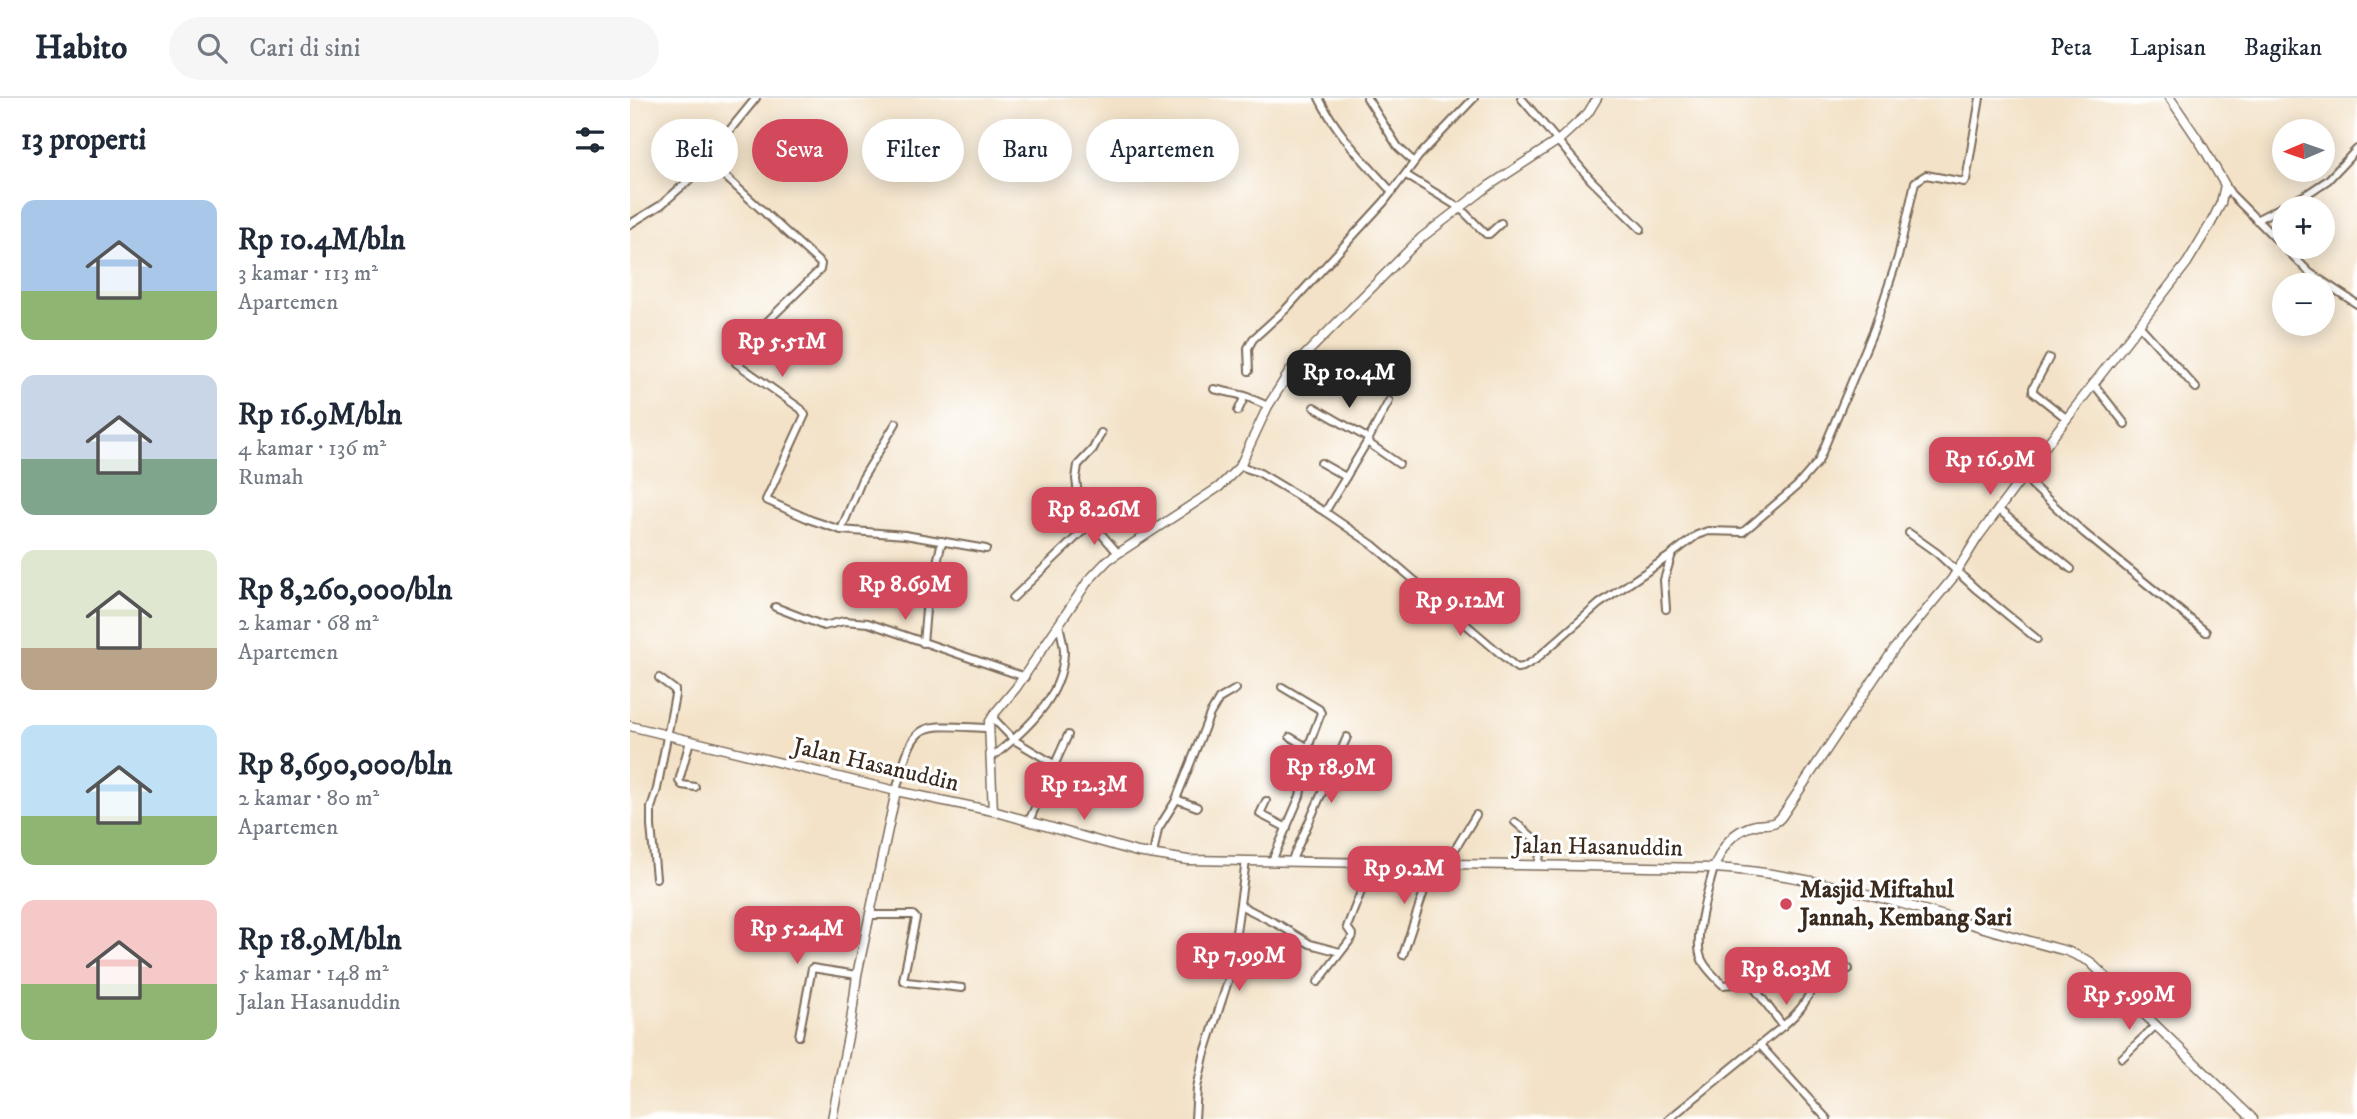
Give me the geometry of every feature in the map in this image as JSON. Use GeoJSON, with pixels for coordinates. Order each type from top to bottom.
{"type":"FeatureCollection","features":[{"type":"Feature","properties":{"kind":"street"},"geometry":{"type":"LineString","coordinates":[[738,121],[756,98]]}},
{"type":"Feature","properties":{"kind":"street"},"geometry":{"type":"LineString","coordinates":[[1320,98],[1346,141],[1392,192]]}},
{"type":"Feature","properties":{"kind":"street"},"geometry":{"type":"LineString","coordinates":[[1367,98],[1398,147],[1414,162]]}},
{"type":"Feature","properties":{"kind":"street"},"geometry":{"type":"LineString","coordinates":[[1249,371],[1248,348],[1253,339],[1286,309],[1392,192],[1414,162],[1474,98]]}},
{"type":"Feature","properties":{"kind":"street"},"geometry":{"type":"LineString","coordinates":[[1521,98],[1591,180],[1641,229]]}},
{"type":"Feature","properties":{"kind":"street"},"geometry":{"type":"LineString","coordinates":[[993,811],[988,728],[992,717],[1025,677],[1088,581],[1117,552],[1219,487],[1240,466],[1268,406],[1292,368],[1421,238],[1490,185],[1558,141],[1588,113],[1597,98]]}},
{"type":"Feature","properties":{"kind":"street"},"geometry":{"type":"LineString","coordinates":[[1240,466],[1260,473],[1373,545],[1517,668],[1527,665],[1598,604],[1697,536],[1708,531],[1743,532],[1813,470],[1874,329],[1898,257],[1915,182],[1926,175],[1964,182],[1966,180],[1980,98]]}},
{"type":"Feature","properties":{"kind":"street"},"geometry":{"type":"LineString","coordinates":[[2170,98],[2231,194],[2310,273],[2357,304]]}},
{"type":"Feature","properties":{"kind":"street"},"geometry":{"type":"LineString","coordinates":[[2256,220],[2328,180],[2357,149]]}},
{"type":"Feature","properties":{"kind":"street"},"geometry":{"type":"LineString","coordinates":[[1406,175],[1460,208],[1486,234],[1501,223]]}},
{"type":"Feature","properties":{"kind":"street"},"geometry":{"type":"LineString","coordinates":[[630,224],[661,205],[685,182]]}},
{"type":"Feature","properties":{"kind":"street"},"geometry":{"type":"LineString","coordinates":[[731,182],[821,264],[820,270],[733,358],[805,414],[765,500],[841,530],[896,534],[986,549]]}},
{"type":"Feature","properties":{"kind":"street"},"geometry":{"type":"LineString","coordinates":[[1783,1026],[1752,985],[1723,985],[1701,957],[1699,945],[1704,909],[1714,868],[1723,847],[1734,835],[1748,828],[1774,823],[1782,816],[1883,664],[1957,571],[1978,537],[2092,383],[2199,246],[2221,203],[2225,185]]}},
{"type":"Feature","properties":{"kind":"street"},"geometry":{"type":"LineString","coordinates":[[2139,325],[2196,388]]}},
{"type":"Feature","properties":{"kind":"street"},"geometry":{"type":"LineString","coordinates":[[2049,358],[2032,390],[2066,418]]}},
{"type":"Feature","properties":{"kind":"street"},"geometry":{"type":"LineString","coordinates":[[2092,383],[2125,424]]}},
{"type":"Feature","properties":{"kind":"street"},"geometry":{"type":"LineString","coordinates":[[1214,389],[1268,406]]}},
{"type":"Feature","properties":{"kind":"street"},"geometry":{"type":"LineString","coordinates":[[1238,411],[1245,397]]}},
{"type":"Feature","properties":{"kind":"street"},"geometry":{"type":"LineString","coordinates":[[1325,512],[1368,441],[1388,401]]}},
{"type":"Feature","properties":{"kind":"street"},"geometry":{"type":"LineString","coordinates":[[1314,407],[1399,464]]}},
{"type":"Feature","properties":{"kind":"street"},"geometry":{"type":"LineString","coordinates":[[841,530],[862,479],[896,423]]}},
{"type":"Feature","properties":{"kind":"street"},"geometry":{"type":"LineString","coordinates":[[1101,433],[1093,449],[1078,465],[1076,479],[1080,508],[1117,552]]}},
{"type":"Feature","properties":{"kind":"street"},"geometry":{"type":"LineString","coordinates":[[1321,463],[1346,477]]}},
{"type":"Feature","properties":{"kind":"street"},"geometry":{"type":"LineString","coordinates":[[2024,475],[2084,533],[2206,632]]}},
{"type":"Feature","properties":{"kind":"street"},"geometry":{"type":"LineString","coordinates":[[1999,510],[2071,569]]}},
{"type":"Feature","properties":{"kind":"street"},"geometry":{"type":"LineString","coordinates":[[1013,598],[1091,523]]}},
{"type":"Feature","properties":{"kind":"street"},"geometry":{"type":"LineString","coordinates":[[1909,533],[1937,553],[2037,639]]}},
{"type":"Feature","properties":{"kind":"street"},"geometry":{"type":"LineString","coordinates":[[923,643],[926,610],[942,541]]}},
{"type":"Feature","properties":{"kind":"street"},"geometry":{"type":"LineString","coordinates":[[1666,609],[1664,580],[1672,554]]}},
{"type":"Feature","properties":{"kind":"street"},"geometry":{"type":"LineString","coordinates":[[775,607],[824,626],[838,621],[860,621],[968,655],[1025,677]]}},
{"type":"Feature","properties":{"kind":"street"},"geometry":{"type":"LineString","coordinates":[[991,758],[1014,740],[1038,715],[1054,690],[1062,671],[1064,650],[1059,625]]}},
{"type":"Feature","properties":{"kind":"street"},"geometry":{"type":"LineString","coordinates":[[656,878],[651,808],[675,690],[659,678]]}},
{"type":"Feature","properties":{"kind":"street"},"geometry":{"type":"LineString","coordinates":[[1272,861],[1302,789],[1311,737],[1321,713],[1319,709],[1282,687]]}},
{"type":"Feature","properties":{"kind":"street"},"geometry":{"type":"LineString","coordinates":[[1153,855],[1158,829],[1176,799],[1210,714],[1219,699],[1236,689]]}},
{"type":"Feature","properties":{"kind":"street"},"geometry":{"type":"LineString","coordinates":[[992,717],[1014,740],[1054,764]]}},
{"type":"Feature","properties":{"kind":"street","name":"Jalan Hasanuddin"},"geometry":{"type":"LineString","coordinates":[[630,726],[896,791],[993,811],[1137,852],[1188,860],[1714,868],[1766,872],[1862,891],[2078,955],[2089,961],[2253,1119]]}},
{"type":"Feature","properties":{"kind":"street"},"geometry":{"type":"LineString","coordinates":[[832,1119],[857,975],[896,791],[909,745],[917,732],[930,727],[988,728]]}},
{"type":"Feature","properties":{"kind":"street"},"geometry":{"type":"LineString","coordinates":[[1029,821],[1068,735]]}},
{"type":"Feature","properties":{"kind":"street"},"geometry":{"type":"LineString","coordinates":[[1290,737],[1309,748]]}},
{"type":"Feature","properties":{"kind":"street"},"geometry":{"type":"LineString","coordinates":[[1291,862],[1347,737]]}},
{"type":"Feature","properties":{"kind":"street"},"geometry":{"type":"LineString","coordinates":[[690,741],[679,781],[682,785],[695,787]]}},
{"type":"Feature","properties":{"kind":"street"},"geometry":{"type":"LineString","coordinates":[[1176,799],[1197,807]]}},
{"type":"Feature","properties":{"kind":"street"},"geometry":{"type":"LineString","coordinates":[[1266,801],[1260,814],[1287,828]]}},
{"type":"Feature","properties":{"kind":"street"},"geometry":{"type":"LineString","coordinates":[[1446,864],[1476,815]]}},
{"type":"Feature","properties":{"kind":"street"},"geometry":{"type":"LineString","coordinates":[[1515,822],[1542,845],[1541,865]]}},
{"type":"Feature","properties":{"kind":"street"},"geometry":{"type":"LineString","coordinates":[[1195,1119],[1197,1087],[1230,975],[1247,861]]}},
{"type":"Feature","properties":{"kind":"street"},"geometry":{"type":"LineString","coordinates":[[1318,982],[1353,936],[1347,927],[1372,864]]}},
{"type":"Feature","properties":{"kind":"street"},"geometry":{"type":"LineString","coordinates":[[1403,955],[1433,864]]}},
{"type":"Feature","properties":{"kind":"street"},"geometry":{"type":"LineString","coordinates":[[1240,905],[1310,944],[1340,952]]}},
{"type":"Feature","properties":{"kind":"street"},"geometry":{"type":"LineString","coordinates":[[870,915],[913,915],[916,918],[904,980],[962,988]]}},
{"type":"Feature","properties":{"kind":"street"},"geometry":{"type":"LineString","coordinates":[[799,1036],[812,968],[857,975]]}},
{"type":"Feature","properties":{"kind":"street"},"geometry":{"type":"LineString","coordinates":[[1669,1119],[1783,1026],[1801,1007],[1819,977],[1830,970],[1849,969]]}},
{"type":"Feature","properties":{"kind":"street"},"geometry":{"type":"LineString","coordinates":[[2122,1058],[2155,1025]]}},
{"type":"Feature","properties":{"kind":"street"},"geometry":{"type":"LineString","coordinates":[[1760,1045],[1827,1119]]}},
{"type":"Feature","properties":{"kind":"place","name":"Masjid Miftahul Jannah, Kembang Sari"},"geometry":{"type":"Point","coordinates":[1786,904]}}]}
